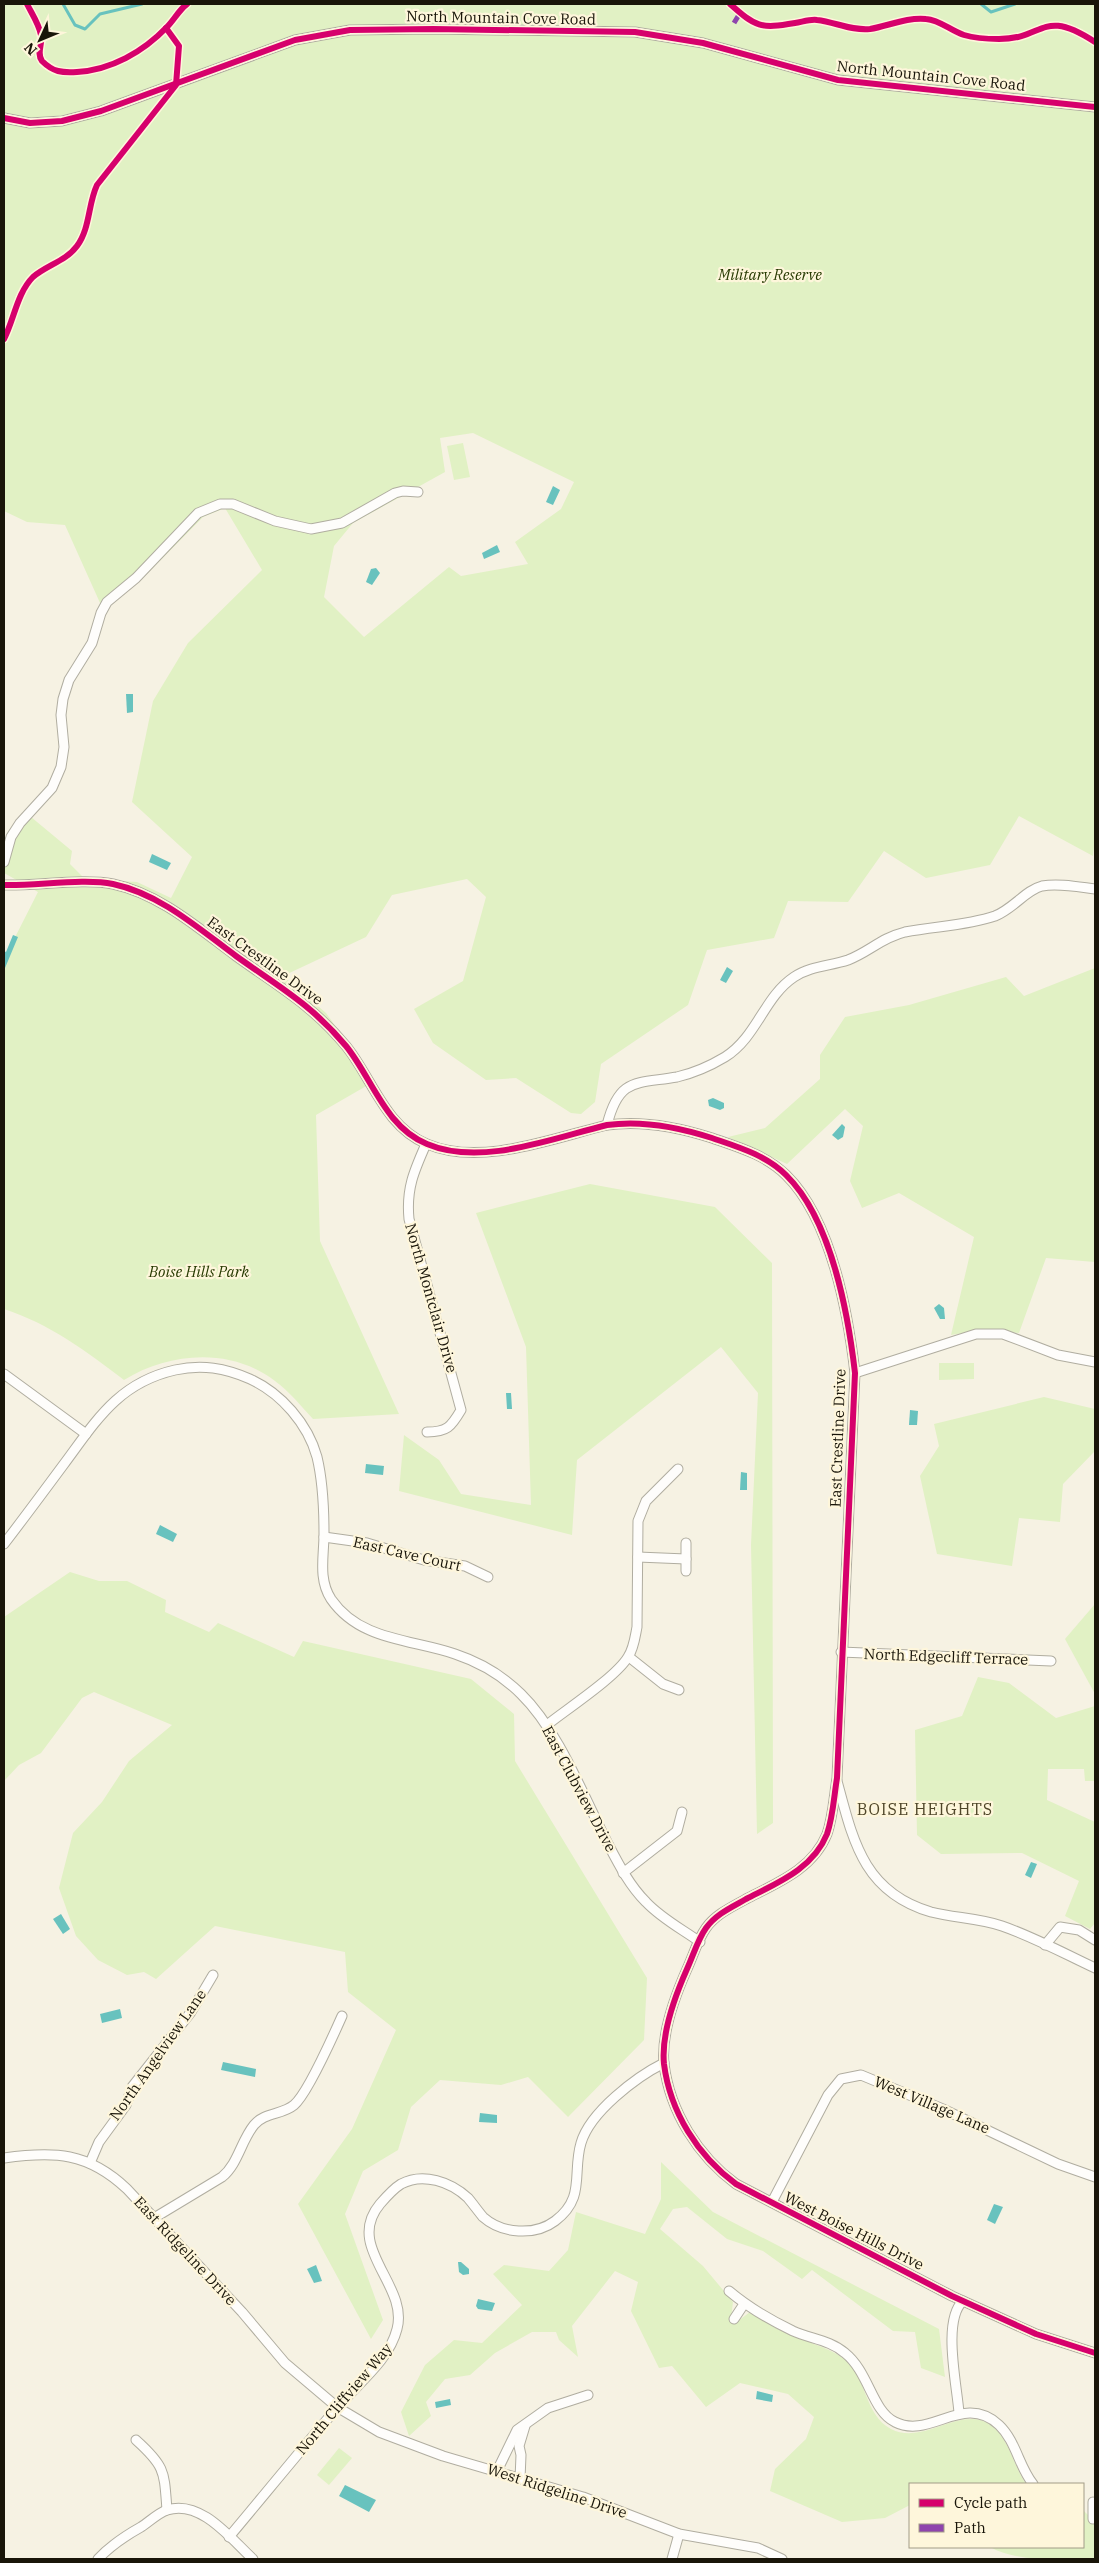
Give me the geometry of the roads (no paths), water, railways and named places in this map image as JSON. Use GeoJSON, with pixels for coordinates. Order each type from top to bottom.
{"type":"FeatureCollection","features":[{"type":"Feature","properties":{"kind":"street","name":"North Mountain Cove Road"},"geometry":{"type":"LineString","coordinates":[[4,118],[30,123],[62,121],[101,111],[295,40],[350,30],[433,29],[635,32],[703,43],[838,80],[1095,107]]}},
{"type":"Feature","properties":{"kind":"street"},"geometry":{"type":"LineString","coordinates":[[4,862],[12,837],[20,823],[52,788],[61,767],[64,747],[61,715],[63,699],[69,680],[92,642],[101,612],[107,602],[136,578],[198,513],[220,504],[234,504],[275,521],[311,529],[342,522],[395,493],[403,491],[418,492]]}},
{"type":"Feature","properties":{"kind":"street","name":"East Crestline Drive"},"geometry":{"type":"LineString","coordinates":[[4,884],[111,884],[133,889],[174,911],[282,986],[323,1020],[348,1048],[385,1107],[412,1136],[426,1144],[444,1150],[470,1153],[499,1151],[607,1124],[655,1124],[694,1132],[738,1146],[763,1158],[786,1175],[808,1201],[823,1231],[849,1326],[855,1374],[841,1652],[837,1778]]}},
{"type":"Feature","properties":{"kind":"street"},"geometry":{"type":"LineString","coordinates":[[607,1124],[612,1106],[619,1094],[629,1086],[639,1082],[693,1073],[728,1056],[751,1033],[784,984],[806,970],[848,960],[880,941],[905,932],[981,920],[996,915],[1009,909],[1031,891],[1042,886],[1095,889]]}},
{"type":"Feature","properties":{"kind":"street","name":"North Montclair Drive"},"geometry":{"type":"LineString","coordinates":[[426,1144],[414,1169],[407,1197],[409,1219],[461,1410],[454,1423],[442,1432],[427,1432]]}},
{"type":"Feature","properties":{"kind":"street"},"geometry":{"type":"LineString","coordinates":[[855,1374],[976,1334],[1003,1334],[1058,1355],[1095,1362]]}},
{"type":"Feature","properties":{"kind":"street","name":"East Clubview Drive"},"geometry":{"type":"LineString","coordinates":[[4,1544],[86,1434],[118,1398],[143,1380],[184,1368],[211,1367],[235,1372],[259,1383],[278,1396],[299,1421],[316,1453],[321,1479],[324,1538],[323,1580],[330,1597],[353,1623],[374,1633],[454,1654],[478,1664],[501,1677],[521,1694],[547,1725],[623,1872],[645,1902],[666,1920],[700,1942]]}},
{"type":"Feature","properties":{"kind":"street"},"geometry":{"type":"LineString","coordinates":[[4,1374],[86,1434]]}},
{"type":"Feature","properties":{"kind":"street"},"geometry":{"type":"LineString","coordinates":[[547,1725],[614,1672],[628,1657],[637,1627],[638,1521],[646,1501],[678,1469]]}},
{"type":"Feature","properties":{"kind":"street","name":"East Cave Court"},"geometry":{"type":"LineString","coordinates":[[324,1538],[367,1543],[424,1560],[465,1566],[488,1577]]}},
{"type":"Feature","properties":{"kind":"street"},"geometry":{"type":"LineString","coordinates":[[686,1543],[686,1571]]}},
{"type":"Feature","properties":{"kind":"street"},"geometry":{"type":"LineString","coordinates":[[638,1557],[686,1559]]}},
{"type":"Feature","properties":{"kind":"street","name":"North Edgecliff Terrace"},"geometry":{"type":"LineString","coordinates":[[841,1652],[1051,1661]]}},
{"type":"Feature","properties":{"kind":"street"},"geometry":{"type":"LineString","coordinates":[[628,1657],[663,1684],[679,1690]]}},
{"type":"Feature","properties":{"kind":"street"},"geometry":{"type":"LineString","coordinates":[[664,2063],[672,2008],[706,1928],[719,1915],[787,1878],[806,1865],[818,1850],[827,1833],[837,1778]]}},
{"type":"Feature","properties":{"kind":"street"},"geometry":{"type":"LineString","coordinates":[[837,1778],[853,1840],[862,1859],[887,1888],[918,1907],[1001,1926],[1095,1968]]}},
{"type":"Feature","properties":{"kind":"street"},"geometry":{"type":"LineString","coordinates":[[623,1872],[677,1831],[682,1812]]}},
{"type":"Feature","properties":{"kind":"street"},"geometry":{"type":"LineString","coordinates":[[1045,1945],[1060,1927],[1079,1930],[1095,1940]]}},
{"type":"Feature","properties":{"kind":"street","name":"North Angelview Lane"},"geometry":{"type":"LineString","coordinates":[[90,2163],[98,2142],[110,2123],[126,2105],[132,2087],[180,2026],[213,1975]]}},
{"type":"Feature","properties":{"kind":"street"},"geometry":{"type":"LineString","coordinates":[[154,2218],[230,2171],[253,2126],[267,2115],[287,2111],[297,2102],[342,2016]]}},
{"type":"Feature","properties":{"kind":"street","name":"West Boise Hills Drive"},"geometry":{"type":"LineString","coordinates":[[664,2063],[672,2098],[696,2145],[722,2174],[736,2184],[963,2300],[1036,2334],[1095,2353]]}},
{"type":"Feature","properties":{"kind":"street","name":"North Cliffview Way"},"geometry":{"type":"LineString","coordinates":[[229,2537],[338,2407],[387,2353],[398,2327],[398,2309],[394,2295],[369,2242],[370,2223],[376,2209],[388,2195],[400,2185],[411,2180],[439,2181],[454,2187],[494,2225],[510,2230],[525,2231],[547,2226],[564,2214],[576,2194],[581,2143],[588,2128],[600,2112],[638,2078],[664,2063]]}},
{"type":"Feature","properties":{"kind":"street","name":"West Village Lane"},"geometry":{"type":"LineString","coordinates":[[772,2202],[828,2095],[841,2079],[861,2075],[943,2108],[1058,2164],[1095,2177]]}},
{"type":"Feature","properties":{"kind":"street","name":"East Ridgeline Drive"},"geometry":{"type":"LineString","coordinates":[[4,2158],[39,2153],[56,2154],[90,2163],[118,2180],[242,2312],[285,2363],[338,2407]]}},
{"type":"Feature","properties":{"kind":"street"},"geometry":{"type":"LineString","coordinates":[[729,2291],[744,2304],[795,2332],[830,2343],[845,2353],[861,2369],[881,2412],[897,2424],[911,2428],[959,2413],[981,2415],[999,2426],[1032,2483]]}},
{"type":"Feature","properties":{"kind":"street"},"geometry":{"type":"LineString","coordinates":[[959,2413],[951,2330],[956,2306],[963,2300]]}},
{"type":"Feature","properties":{"kind":"street"},"geometry":{"type":"LineString","coordinates":[[734,2319],[744,2304]]}},
{"type":"Feature","properties":{"kind":"street"},"geometry":{"type":"LineString","coordinates":[[497,2471],[518,2430],[548,2408],[588,2396]]}},
{"type":"Feature","properties":{"kind":"street","name":"West Ridgeline Drive"},"geometry":{"type":"LineString","coordinates":[[338,2407],[379,2432],[443,2456],[583,2497],[679,2534],[758,2548],[782,2559]]}},
{"type":"Feature","properties":{"kind":"street"},"geometry":{"type":"LineString","coordinates":[[520,2479],[519,2446],[525,2426]]}},
{"type":"Feature","properties":{"kind":"street"},"geometry":{"type":"LineString","coordinates":[[136,2440],[161,2465],[164,2474],[167,2510]]}},
{"type":"Feature","properties":{"kind":"street"},"geometry":{"type":"LineString","coordinates":[[508,2448],[520,2451]]}},
{"type":"Feature","properties":{"kind":"street"},"geometry":{"type":"LineString","coordinates":[[1093,2519],[1094,2502]]}},
{"type":"Feature","properties":{"kind":"street"},"geometry":{"type":"LineString","coordinates":[[98,2559],[113,2544],[167,2510],[184,2509],[197,2512],[253,2559]]}},
{"type":"Feature","properties":{"kind":"street"},"geometry":{"type":"LineString","coordinates":[[672,2559],[679,2534]]}},
{"type":"Feature","properties":{"kind":"water"},"geometry":{"type":"Polygon","coordinates":[[[553,486],[560,490],[553,505],[546,502],[553,486]]]}},
{"type":"Feature","properties":{"kind":"water"},"geometry":{"type":"Polygon","coordinates":[[[497,545],[500,552],[484,559],[482,553],[497,545]]]}},
{"type":"Feature","properties":{"kind":"water"},"geometry":{"type":"Polygon","coordinates":[[[376,568],[380,573],[372,585],[366,582],[371,569],[376,568]]]}},
{"type":"Feature","properties":{"kind":"water"},"geometry":{"type":"Polygon","coordinates":[[[126,694],[133,694],[133,712],[127,713],[126,694]]]}},
{"type":"Feature","properties":{"kind":"water"},"geometry":{"type":"Polygon","coordinates":[[[152,854],[171,863],[167,870],[149,862],[152,854]]]}},
{"type":"Feature","properties":{"kind":"water"},"geometry":{"type":"Polygon","coordinates":[[[13,935],[18,937],[5,968],[4,951],[6,952],[13,935]]]}},
{"type":"Feature","properties":{"kind":"water"},"geometry":{"type":"Polygon","coordinates":[[[727,967],[733,971],[726,983],[720,980],[727,967]]]}},
{"type":"Feature","properties":{"kind":"water"},"geometry":{"type":"Polygon","coordinates":[[[713,1098],[724,1103],[724,1108],[720,1110],[709,1106],[708,1100],[713,1098]]]}},
{"type":"Feature","properties":{"kind":"water"},"geometry":{"type":"Polygon","coordinates":[[[842,1124],[845,1127],[843,1137],[838,1140],[832,1135],[842,1124]]]}},
{"type":"Feature","properties":{"kind":"water"},"geometry":{"type":"Polygon","coordinates":[[[939,1304],[944,1308],[945,1319],[940,1319],[934,1308],[939,1304]]]}},
{"type":"Feature","properties":{"kind":"water"},"geometry":{"type":"Polygon","coordinates":[[[506,1393],[511,1393],[512,1409],[507,1409],[506,1393]]]}},
{"type":"Feature","properties":{"kind":"water"},"geometry":{"type":"Polygon","coordinates":[[[910,1410],[918,1411],[917,1425],[909,1425],[910,1410]]]}},
{"type":"Feature","properties":{"kind":"water"},"geometry":{"type":"Polygon","coordinates":[[[366,1464],[384,1466],[383,1475],[365,1473],[366,1464]]]}},
{"type":"Feature","properties":{"kind":"water"},"geometry":{"type":"Polygon","coordinates":[[[741,1472],[747,1473],[747,1490],[740,1490],[741,1472]]]}},
{"type":"Feature","properties":{"kind":"water"},"geometry":{"type":"Polygon","coordinates":[[[160,1525],[177,1534],[173,1542],[156,1534],[160,1525]]]}},
{"type":"Feature","properties":{"kind":"water"},"geometry":{"type":"Polygon","coordinates":[[[1031,1862],[1037,1864],[1031,1878],[1025,1875],[1031,1862]]]}},
{"type":"Feature","properties":{"kind":"water"},"geometry":{"type":"Polygon","coordinates":[[[61,1914],[70,1929],[63,1934],[53,1919],[61,1914]]]}},
{"type":"Feature","properties":{"kind":"water"},"geometry":{"type":"Polygon","coordinates":[[[120,2009],[122,2018],[102,2023],[100,2014],[120,2009]]]}},
{"type":"Feature","properties":{"kind":"water"},"geometry":{"type":"Polygon","coordinates":[[[223,2062],[256,2069],[255,2077],[221,2070],[223,2062]]]}},
{"type":"Feature","properties":{"kind":"water"},"geometry":{"type":"Polygon","coordinates":[[[480,2113],[497,2115],[497,2123],[479,2122],[480,2113]]]}},
{"type":"Feature","properties":{"kind":"water"},"geometry":{"type":"Polygon","coordinates":[[[994,2204],[1003,2207],[995,2224],[987,2220],[994,2204]]]}},
{"type":"Feature","properties":{"kind":"water"},"geometry":{"type":"Polygon","coordinates":[[[458,2262],[461,2262],[469,2269],[469,2274],[463,2275],[459,2272],[458,2262]]]}},
{"type":"Feature","properties":{"kind":"water"},"geometry":{"type":"Polygon","coordinates":[[[316,2265],[322,2281],[314,2283],[307,2269],[316,2265]]]}},
{"type":"Feature","properties":{"kind":"water"},"geometry":{"type":"Polygon","coordinates":[[[478,2299],[495,2303],[492,2311],[478,2309],[476,2306],[478,2299]]]}},
{"type":"Feature","properties":{"kind":"water"},"geometry":{"type":"Polygon","coordinates":[[[757,2391],[773,2395],[772,2402],[756,2399],[757,2391]]]}},
{"type":"Feature","properties":{"kind":"water"},"geometry":{"type":"Polygon","coordinates":[[[450,2399],[451,2405],[436,2408],[435,2402],[450,2399]]]}},
{"type":"Feature","properties":{"kind":"water"},"geometry":{"type":"Polygon","coordinates":[[[345,2485],[376,2500],[369,2512],[339,2496],[345,2485]]]}},
{"type":"Feature","properties":{"kind":"waterway"},"geometry":{"type":"LineString","coordinates":[[63,4],[75,25],[85,29],[100,14],[142,4]]}},
{"type":"Feature","properties":{"kind":"waterway"},"geometry":{"type":"LineString","coordinates":[[981,4],[991,12],[1015,4]]}},
{"type":"Feature","properties":{"kind":"district","name":"BOISE HEIGHTS"},"geometry":{"type":"Point","coordinates":[925,1809]}},
{"type":"Feature","properties":{"kind":"park label","name":"Military Reserve"},"geometry":{"type":"Point","coordinates":[770,275]}},
{"type":"Feature","properties":{"kind":"park label","name":"Boise Hills Park"},"geometry":{"type":"Point","coordinates":[199,1272]}}]}
